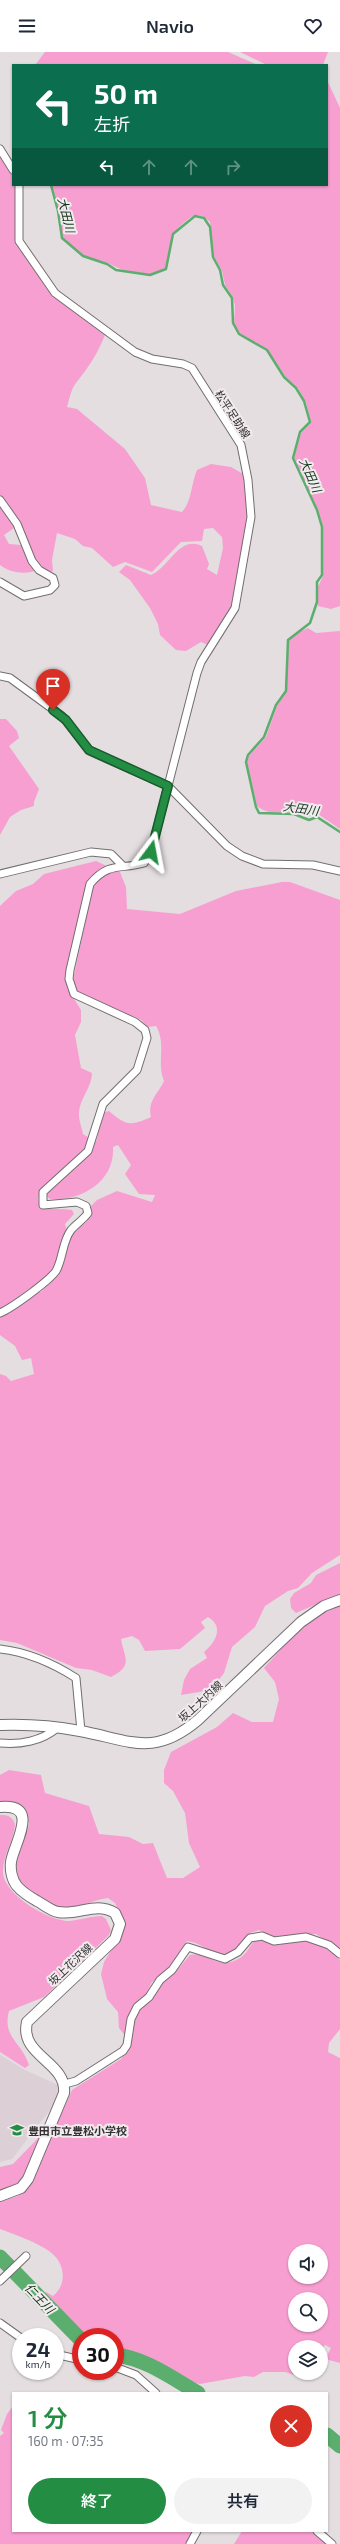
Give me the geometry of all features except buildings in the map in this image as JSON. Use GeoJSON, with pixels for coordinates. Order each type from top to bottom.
{"type":"FeatureCollection","features":[{"type":"Feature","properties":{"kind":"main road","name":"坂上大内線"},"geometry":{"type":"LineString","coordinates":[[0,1725],[57,1728],[81,1731],[134,1744],[153,1743],[173,1738],[198,1720],[301,1622],[324,1606],[340,1600]]}},
{"type":"Feature","properties":{"kind":"main road","name":"坂上花沢線"},"geometry":{"type":"LineString","coordinates":[[0,1807],[11,1808],[17,1811],[23,1820],[22,1833],[11,1862],[12,1874],[17,1886],[31,1897],[58,1912],[100,1907],[115,1913],[119,1920],[119,1929],[115,1939],[27,2022],[25,2029],[29,2044],[56,2071],[65,2084]]}},
{"type":"Feature","properties":{"kind":"main road"},"geometry":{"type":"LineString","coordinates":[[0,2196],[21,2188],[28,2179],[62,2101],[65,2084]]}},
{"type":"Feature","properties":{"kind":"street"},"geometry":{"type":"LineString","coordinates":[[0,150],[12,168]]}},
{"type":"Feature","properties":{"kind":"street","name":"松平足助線"},"geometry":{"type":"LineString","coordinates":[[0,1313],[32,1290],[43,1286],[57,1270],[61,1252],[71,1230],[82,1222],[88,1213],[86,1206],[78,1202],[43,1205],[43,1192],[88,1151],[103,1104],[130,1078],[142,1058],[147,1038],[145,1030],[135,1022],[81,999],[74,994],[69,979],[90,884],[114,866],[139,864],[149,857],[201,662],[233,612],[239,597],[251,517],[246,462],[241,445],[192,368],[183,364],[152,359],[135,352],[55,293],[19,241],[20,186]]}},
{"type":"Feature","properties":{"kind":"street"},"geometry":{"type":"LineString","coordinates":[[0,500],[17,524],[32,561],[39,570],[51,576],[55,585],[50,590],[24,596],[0,582]]}},
{"type":"Feature","properties":{"kind":"street"},"geometry":{"type":"LineString","coordinates":[[0,676],[10,678],[62,716],[89,750],[168,786],[227,846],[242,856],[263,864],[313,865],[340,871]]}},
{"type":"Feature","properties":{"kind":"street"},"geometry":{"type":"LineString","coordinates":[[0,874],[91,852],[111,854],[122,866]]}},
{"type":"Feature","properties":{"kind":"street"},"geometry":{"type":"LineString","coordinates":[[0,1649],[23,1653],[63,1670],[76,1678],[81,1731]]}},
{"type":"Feature","properties":{"kind":"street"},"geometry":{"type":"LineString","coordinates":[[0,1742],[10,1744],[47,1737],[57,1728]]}},
{"type":"Feature","properties":{"kind":"street"},"geometry":{"type":"LineString","coordinates":[[65,2084],[76,2081],[123,2051],[127,2045],[131,2019],[137,2007],[149,1997],[160,1980],[172,1970],[188,1947],[225,1959],[238,1952],[250,1938],[262,1936],[274,1941],[306,1937],[329,1945],[340,1954]]}},
{"type":"Feature","properties":{"kind":"street"},"geometry":{"type":"LineString","coordinates":[[0,2281],[26,2256]]}},
{"type":"Feature","properties":{"kind":"street"},"geometry":{"type":"LineString","coordinates":[[0,2323],[12,2332]]}},
{"type":"Feature","properties":{"kind":"street"},"geometry":{"type":"LineString","coordinates":[[124,2370],[136,2375],[155,2392]]}},
{"type":"Feature","properties":{"kind":"street"},"geometry":{"type":"LineString","coordinates":[[190,2544],[196,2532]]}},
{"type":"Feature","properties":{"kind":"street"},"geometry":{"type":"LineString","coordinates":[[318,2532],[332,2544]]}},
{"type":"Feature","properties":{"kind":"shaded area"},"geometry":{"type":"Polygon","coordinates":[[[45,52],[228,52],[256,64],[36,64],[45,52]]]}},
{"type":"Feature","properties":{"kind":"shaded area"},"geometry":{"type":"Polygon","coordinates":[[[240,52],[328,52],[323,64],[265,64],[240,52]]]}},
{"type":"Feature","properties":{"kind":"shaded area"},"geometry":{"type":"Polygon","coordinates":[[[328,82],[340,108],[340,606],[331,609],[318,606],[316,591],[323,576],[323,527],[318,510],[294,457],[301,433],[311,423],[306,403],[298,388],[285,376],[268,350],[239,333],[234,324],[235,306],[233,297],[225,285],[222,271],[214,256],[210,222],[203,216],[194,215],[175,232],[170,244],[166,269],[152,274],[137,274],[84,256],[75,250],[63,238],[59,211],[52,186],[328,186],[328,82]]]}},
{"type":"Feature","properties":{"kind":"shaded area"},"geometry":{"type":"Polygon","coordinates":[[[0,156],[12,174],[12,186],[17,186],[19,248],[54,296],[105,335],[85,372],[74,385],[67,407],[77,409],[125,449],[145,478],[151,505],[182,512],[190,498],[197,470],[211,464],[231,467],[245,475],[248,519],[234,605],[208,645],[201,642],[186,651],[176,650],[160,635],[158,624],[150,608],[130,580],[119,572],[126,565],[151,575],[164,566],[181,548],[194,544],[202,546],[209,564],[207,569],[217,575],[223,548],[222,537],[213,528],[204,529],[202,541],[181,542],[152,572],[125,562],[113,567],[92,548],[83,546],[75,539],[57,533],[52,560],[53,571],[48,572],[35,560],[0,497],[0,156]]]}},
{"type":"Feature","properties":{"kind":"shaded area"},"geometry":{"type":"Polygon","coordinates":[[[0,505],[14,524],[14,528],[4,535],[9,544],[21,545],[27,560],[37,570],[23,573],[8,570],[0,565],[0,505]]]}},
{"type":"Feature","properties":{"kind":"shaded area"},"geometry":{"type":"Polygon","coordinates":[[[308,628],[316,633],[340,631],[340,829],[318,814],[308,816],[293,813],[270,812],[261,809],[257,806],[247,762],[249,756],[266,737],[277,706],[287,691],[287,650],[289,640],[293,635],[308,628]]]}},
{"type":"Feature","properties":{"kind":"shaded area"},"geometry":{"type":"Polygon","coordinates":[[[0,719],[6,719],[17,731],[19,738],[9,746],[39,789],[34,806],[21,810],[10,817],[0,835],[0,719]]]}},
{"type":"Feature","properties":{"kind":"shaded area"},"geometry":{"type":"Polygon","coordinates":[[[96,861],[107,866],[97,873],[67,972],[68,989],[81,1010],[81,1022],[75,1035],[81,1068],[92,1073],[90,1084],[79,1110],[79,1120],[83,1134],[91,1139],[79,1156],[49,1182],[42,1190],[38,1199],[40,1203],[48,1208],[72,1210],[74,1214],[65,1224],[67,1231],[55,1267],[45,1281],[30,1288],[0,1311],[0,906],[16,891],[33,884],[44,874],[96,861]]]}},
{"type":"Feature","properties":{"kind":"shaded area"},"geometry":{"type":"Polygon","coordinates":[[[115,870],[120,872],[126,887],[127,909],[180,914],[236,891],[282,882],[290,882],[340,900],[340,1555],[312,1573],[298,1588],[288,1591],[265,1606],[255,1627],[232,1647],[224,1673],[211,1690],[181,1695],[184,1680],[190,1669],[207,1658],[204,1652],[215,1640],[217,1630],[216,1625],[208,1617],[201,1622],[205,1628],[180,1649],[145,1651],[139,1640],[132,1636],[121,1639],[126,1661],[125,1665],[118,1673],[111,1677],[92,1670],[76,1668],[17,1643],[0,1640],[0,1374],[6,1376],[11,1381],[34,1374],[31,1358],[22,1360],[15,1346],[0,1335],[0,1316],[36,1291],[41,1292],[47,1285],[56,1272],[72,1236],[87,1221],[91,1212],[91,1206],[97,1200],[117,1191],[152,1202],[155,1195],[139,1194],[125,1174],[131,1165],[118,1145],[113,1147],[112,1159],[108,1170],[94,1187],[84,1193],[62,1199],[50,1199],[45,1195],[90,1152],[97,1139],[103,1113],[109,1111],[120,1120],[129,1123],[138,1122],[151,1117],[150,1106],[164,1081],[161,1067],[161,1040],[156,1026],[147,1027],[141,1020],[133,1016],[128,1017],[77,992],[73,980],[93,885],[98,878],[115,870]]]}},
{"type":"Feature","properties":{"kind":"shaded area"},"geometry":{"type":"Polygon","coordinates":[[[340,1563],[340,1594],[296,1613],[291,1608],[290,1599],[294,1593],[311,1583],[316,1575],[340,1563]]]}},
{"type":"Feature","properties":{"kind":"shaded area"},"geometry":{"type":"Polygon","coordinates":[[[340,1606],[340,1950],[316,1934],[275,1937],[259,1930],[250,1933],[232,1956],[214,1953],[199,1944],[187,1941],[167,1972],[152,1982],[144,1998],[131,2011],[126,2037],[119,2028],[118,2012],[107,1999],[101,1974],[104,1962],[122,1933],[122,1920],[115,1903],[108,1898],[67,1908],[58,1907],[39,1898],[22,1883],[18,1877],[16,1863],[23,1838],[29,1824],[28,1819],[19,1807],[10,1803],[0,1802],[0,1775],[9,1770],[41,1775],[45,1793],[89,1806],[99,1834],[129,1837],[143,1844],[153,1843],[167,1878],[183,1878],[200,1867],[189,1843],[185,1813],[173,1791],[164,1783],[164,1770],[171,1752],[217,1727],[233,1713],[252,1722],[273,1722],[279,1699],[275,1682],[264,1668],[308,1623],[329,1610],[340,1606]]]}},
{"type":"Feature","properties":{"kind":"shaded area"},"geometry":{"type":"Polygon","coordinates":[[[0,1815],[9,1816],[13,1819],[15,1824],[13,1836],[3,1865],[5,1880],[10,1889],[28,1905],[50,1916],[60,1920],[69,1921],[102,1916],[106,1919],[111,1930],[109,1935],[44,1997],[9,2011],[8,2028],[10,2034],[26,2057],[29,2065],[25,2068],[0,2052],[0,1815]]]}},
{"type":"Feature","properties":{"kind":"shaded area"},"geometry":{"type":"Polygon","coordinates":[[[257,1939],[275,1944],[293,1940],[314,1942],[329,1949],[340,1960],[340,2029],[329,2043],[328,2052],[340,2058],[340,2363],[328,2360],[328,2354],[331,2348],[328,2346],[328,2340],[288,2340],[288,2373],[263,2372],[254,2377],[245,2376],[200,2384],[180,2380],[156,2366],[124,2351],[124,2328],[74,2328],[48,2303],[43,2294],[46,2292],[53,2296],[61,2285],[63,2273],[58,2261],[49,2251],[44,2248],[0,2229],[0,2202],[18,2196],[28,2188],[72,2090],[121,2059],[127,2051],[134,2015],[140,2008],[151,2001],[157,1988],[179,1968],[190,1955],[203,1956],[225,1963],[232,1962],[240,1958],[257,1939]]]}},
{"type":"Feature","properties":{"kind":"shaded area","name":"豊田市立豊松小学校"},"geometry":{"type":"Polygon","coordinates":[[[0,2055],[25,2070],[58,2085],[57,2101],[12,2159],[0,2162],[0,2055]]]}},
{"type":"Feature","properties":{"kind":"shaded area"},"geometry":{"type":"Polygon","coordinates":[[[47,2129],[35,2157],[25,2175],[18,2183],[10,2188],[0,2190],[0,2167],[13,2164],[47,2129]]]}},
{"type":"Feature","properties":{"kind":"shaded area"},"geometry":{"type":"Polygon","coordinates":[[[12,2407],[12,2532],[193,2532],[187,2544],[0,2544],[0,2436],[4,2433],[1,2430],[7,2414],[12,2407]]]}},
{"type":"Feature","properties":{"kind":"shaded area"},"geometry":{"type":"Polygon","coordinates":[[[241,2532],[312,2532],[329,2544],[234,2544],[241,2532]]]}},
{"type":"Feature","properties":{"kind":"waterway","name":"大田川"},"geometry":{"type":"LineString","coordinates":[[51,186],[58,211],[62,238],[83,256],[107,264],[116,270],[150,275],[166,269],[173,234],[195,216],[204,218],[210,227],[213,257],[220,270],[223,285],[232,298],[233,323],[239,334],[267,350],[284,377],[296,388],[304,401],[310,422],[300,432],[293,458],[317,510],[322,527],[322,575],[317,582],[317,602],[310,623],[288,640],[286,691],[276,705],[264,737],[248,755],[246,762],[256,807],[259,813],[294,814],[309,820],[317,817],[340,832]]}},
{"type":"Feature","properties":{"kind":"waterway","name":"仁王川"},"geometry":{"type":"LineString","coordinates":[[0,2257],[72,2331]]}},
{"type":"Feature","properties":{"kind":"waterway","name":"仁王川"},"geometry":{"type":"LineString","coordinates":[[124,2357],[148,2364],[196,2392]]}},
{"type":"Feature","properties":{"kind":"waterway","name":"仁王川"},"geometry":{"type":"LineString","coordinates":[[328,2436],[340,2446]]}},
{"type":"Feature","properties":{"kind":"place","name":"豊田市立豊松小学校"},"geometry":{"type":"Point","coordinates":[17,2130]}},
{"type":"Feature","properties":{"kind":"route"},"geometry":{"type":"LineString","coordinates":[[53,710],[66,720],[89,750],[160,781],[168,786],[164,795],[151,852]]}}]}
